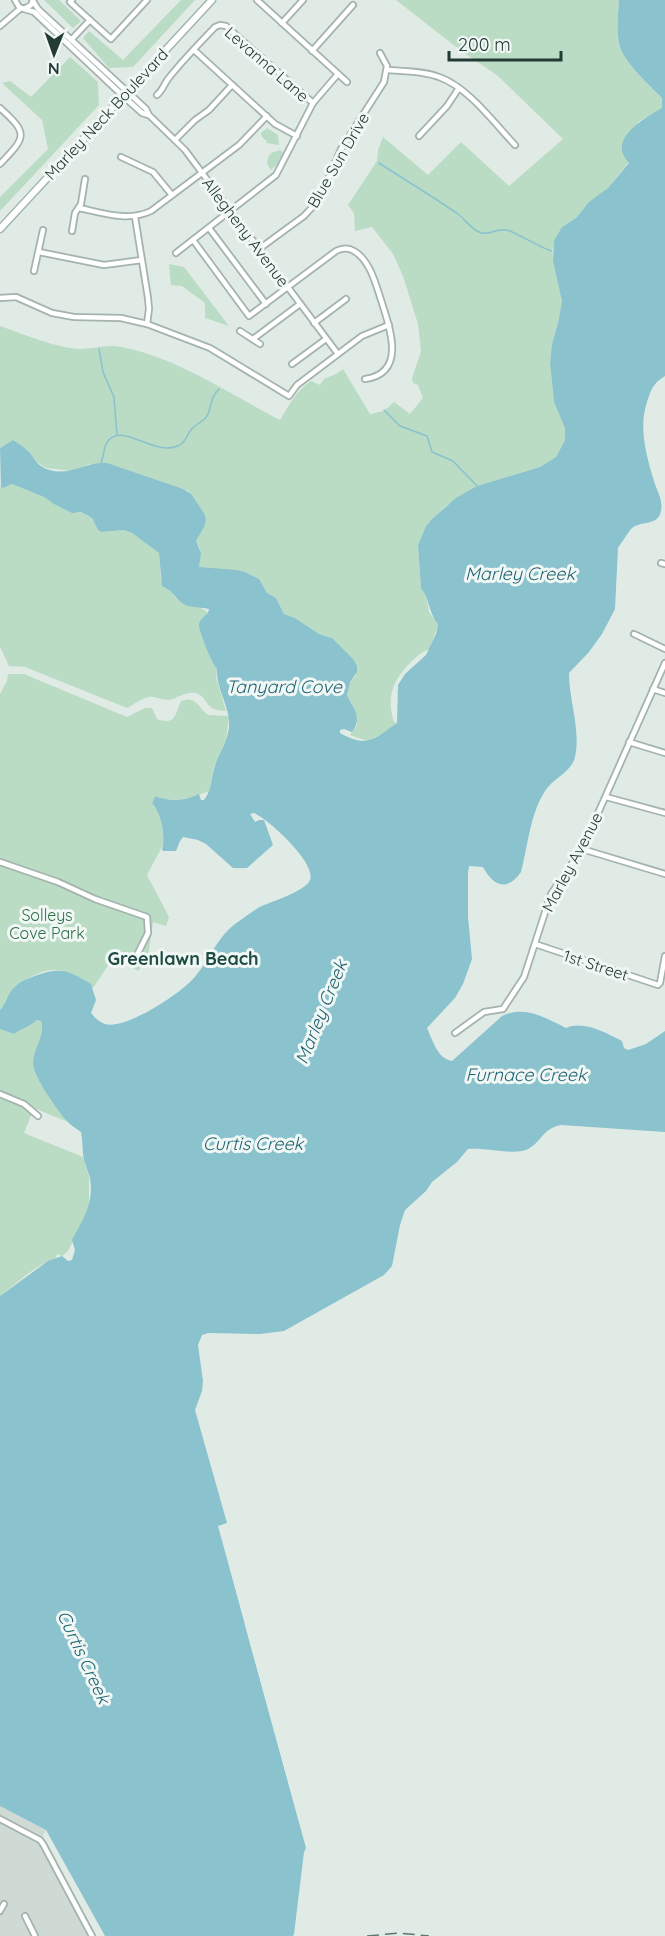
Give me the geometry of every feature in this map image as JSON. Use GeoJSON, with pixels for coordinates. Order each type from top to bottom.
{"type":"FeatureCollection","features":[{"type":"Feature","properties":{"kind":"main road","name":"Marley Neck Boulevard"},"geometry":{"type":"LineString","coordinates":[[0,229],[207,0]]}},
{"type":"Feature","properties":{"kind":"main road","name":"Marley Neck Boulevard"},"geometry":{"type":"LineString","coordinates":[[0,223],[212,0]]}},
{"type":"Feature","properties":{"kind":"street"},"geometry":{"type":"LineString","coordinates":[[33,0],[38,9],[69,41]]}},
{"type":"Feature","properties":{"kind":"street"},"geometry":{"type":"LineString","coordinates":[[0,26],[22,8],[31,6],[33,0]]}},
{"type":"Feature","properties":{"kind":"street"},"geometry":{"type":"LineString","coordinates":[[72,0],[70,2],[111,39],[147,0]]}},
{"type":"Feature","properties":{"kind":"street"},"geometry":{"type":"LineString","coordinates":[[257,0],[347,82]]}},
{"type":"Feature","properties":{"kind":"street"},"geometry":{"type":"LineString","coordinates":[[282,23],[303,0]]}},
{"type":"Feature","properties":{"kind":"street"},"geometry":{"type":"LineString","coordinates":[[15,1],[22,8],[34,12],[69,41]]}},
{"type":"Feature","properties":{"kind":"street"},"geometry":{"type":"LineString","coordinates":[[5,21],[14,8],[15,1]]}},
{"type":"Feature","properties":{"kind":"street"},"geometry":{"type":"LineString","coordinates":[[312,51],[353,5]]}},
{"type":"Feature","properties":{"kind":"street"},"geometry":{"type":"LineString","coordinates":[[69,41],[90,20]]}},
{"type":"Feature","properties":{"kind":"street","name":"Levanna Lane"},"geometry":{"type":"LineString","coordinates":[[194,50],[214,27],[226,26],[313,103]]}},
{"type":"Feature","properties":{"kind":"street","name":"Allegheny Avenue"},"geometry":{"type":"LineString","coordinates":[[69,41],[124,92],[142,113],[149,115],[175,140],[338,354]]}},
{"type":"Feature","properties":{"kind":"street"},"geometry":{"type":"LineString","coordinates":[[157,95],[163,90],[167,80],[194,50],[267,116],[297,136]]}},
{"type":"Feature","properties":{"kind":"street"},"geometry":{"type":"LineString","coordinates":[[380,53],[388,70],[426,73],[459,88],[515,145]]}},
{"type":"Feature","properties":{"kind":"street","name":"Blue Sun Drive"},"geometry":{"type":"LineString","coordinates":[[259,249],[317,204],[341,149],[381,89],[388,70]]}},
{"type":"Feature","properties":{"kind":"street"},"geometry":{"type":"LineString","coordinates":[[176,253],[276,175],[313,103],[338,74]]}},
{"type":"Feature","properties":{"kind":"street"},"geometry":{"type":"LineString","coordinates":[[175,140],[209,110],[232,85]]}},
{"type":"Feature","properties":{"kind":"street"},"geometry":{"type":"LineString","coordinates":[[418,136],[447,106],[459,88]]}},
{"type":"Feature","properties":{"kind":"street"},"geometry":{"type":"LineString","coordinates":[[0,108],[18,124],[21,135],[16,148],[0,164]]}},
{"type":"Feature","properties":{"kind":"street"},"geometry":{"type":"LineString","coordinates":[[79,208],[123,217],[135,217],[151,211],[242,143],[267,116]]}},
{"type":"Feature","properties":{"kind":"street"},"geometry":{"type":"LineString","coordinates":[[121,157],[153,172],[172,195]]}},
{"type":"Feature","properties":{"kind":"street"},"geometry":{"type":"LineString","coordinates":[[72,231],[85,179]]}},
{"type":"Feature","properties":{"kind":"street"},"geometry":{"type":"LineString","coordinates":[[135,217],[149,309],[147,324]]}},
{"type":"Feature","properties":{"kind":"street"},"geometry":{"type":"LineString","coordinates":[[209,228],[266,304]]}},
{"type":"Feature","properties":{"kind":"street"},"geometry":{"type":"LineString","coordinates":[[34,271],[43,230]]}},
{"type":"Feature","properties":{"kind":"street"},"geometry":{"type":"LineString","coordinates":[[193,240],[249,316],[336,251],[352,249],[360,255],[370,271],[389,325],[393,345],[389,362],[380,373],[365,379]]}},
{"type":"Feature","properties":{"kind":"street"},"geometry":{"type":"LineString","coordinates":[[39,252],[104,265],[142,260]]}},
{"type":"Feature","properties":{"kind":"street"},"geometry":{"type":"LineString","coordinates":[[0,298],[16,297],[52,313],[74,317],[110,317],[147,324],[223,354],[289,396],[297,385],[366,334],[389,325]]}},
{"type":"Feature","properties":{"kind":"street"},"geometry":{"type":"LineString","coordinates":[[314,322],[346,299]]}},
{"type":"Feature","properties":{"kind":"street"},"geometry":{"type":"LineString","coordinates":[[253,339],[300,304]]}},
{"type":"Feature","properties":{"kind":"street"},"geometry":{"type":"LineString","coordinates":[[240,331],[260,344]]}},
{"type":"Feature","properties":{"kind":"street"},"geometry":{"type":"LineString","coordinates":[[292,364],[326,339]]}},
{"type":"Feature","properties":{"kind":"street"},"geometry":{"type":"LineString","coordinates":[[633,634],[665,650]]}},
{"type":"Feature","properties":{"kind":"street","name":"Marley Avenue"},"geometry":{"type":"LineString","coordinates":[[455,1033],[484,1012],[503,1009],[524,977],[551,894],[582,849],[665,663]]}},
{"type":"Feature","properties":{"kind":"street"},"geometry":{"type":"LineString","coordinates":[[653,689],[665,693]]}},
{"type":"Feature","properties":{"kind":"street"},"geometry":{"type":"LineString","coordinates":[[629,742],[665,753]]}},
{"type":"Feature","properties":{"kind":"street"},"geometry":{"type":"LineString","coordinates":[[606,797],[665,813]]}},
{"type":"Feature","properties":{"kind":"street"},"geometry":{"type":"LineString","coordinates":[[582,849],[665,874]]}},
{"type":"Feature","properties":{"kind":"street"},"geometry":{"type":"LineString","coordinates":[[0,862],[147,917],[148,933],[137,955]]}},
{"type":"Feature","properties":{"kind":"street","name":"1st Street"},"geometry":{"type":"LineString","coordinates":[[535,944],[658,985],[665,956]]}},
{"type":"Feature","properties":{"kind":"street"},"geometry":{"type":"LineString","coordinates":[[0,1094],[24,1104],[38,1116]]}},
{"type":"Feature","properties":{"kind":"street"},"geometry":{"type":"LineString","coordinates":[[0,1820],[40,1840],[92,1936]]}},
{"type":"Feature","properties":{"kind":"street"},"geometry":{"type":"LineString","coordinates":[[0,1911],[4,1904]]}},
{"type":"Feature","properties":{"kind":"street"},"geometry":{"type":"LineString","coordinates":[[25,1916],[35,1936]]}},
{"type":"Feature","properties":{"kind":"shaded area"},"geometry":{"type":"Polygon","coordinates":[[[0,1806],[46,1830],[40,1840],[92,1936],[0,1936],[0,1806]]]}},
{"type":"Feature","properties":{"kind":"green space"},"geometry":{"type":"Polygon","coordinates":[[[44,0],[59,0],[81,21],[73,28],[44,0]]]}},
{"type":"Feature","properties":{"kind":"green space"},"geometry":{"type":"Polygon","coordinates":[[[181,0],[195,0],[133,67],[109,68],[83,38],[89,31],[123,60],[181,0]]]}},
{"type":"Feature","properties":{"kind":"green space"},"geometry":{"type":"Polygon","coordinates":[[[396,0],[619,0],[620,47],[632,67],[662,98],[663,108],[638,122],[626,160],[629,162],[608,188],[584,208],[576,218],[562,227],[552,251],[562,301],[550,363],[554,402],[565,428],[565,440],[556,457],[540,467],[477,486],[447,505],[426,526],[418,545],[421,589],[426,593],[429,612],[438,624],[430,649],[414,659],[397,679],[391,695],[391,712],[394,722],[397,723],[367,741],[350,735],[357,725],[347,691],[356,675],[330,637],[319,634],[295,618],[284,614],[276,598],[267,593],[259,580],[253,576],[245,572],[199,568],[200,549],[196,541],[202,530],[204,513],[188,491],[90,464],[73,471],[46,468],[13,440],[0,448],[0,326],[71,348],[116,346],[142,352],[182,368],[280,420],[301,389],[311,381],[320,385],[324,379],[343,369],[370,414],[384,411],[394,402],[410,414],[423,398],[418,385],[413,383],[412,378],[421,352],[418,324],[403,276],[393,254],[372,227],[355,231],[354,213],[348,205],[377,161],[383,137],[428,175],[461,142],[509,186],[563,139],[498,76],[460,50],[396,0]]]}},
{"type":"Feature","properties":{"kind":"green space"},"geometry":{"type":"Polygon","coordinates":[[[70,57],[98,82],[99,105],[0,211],[0,197],[48,149],[42,120],[2,83],[10,81],[31,97],[70,57]]]}},
{"type":"Feature","properties":{"kind":"green space"},"geometry":{"type":"Polygon","coordinates":[[[267,128],[278,135],[279,145],[266,143],[261,133],[267,128]]]}},
{"type":"Feature","properties":{"kind":"green space"},"geometry":{"type":"Polygon","coordinates":[[[280,150],[283,152],[271,170],[267,164],[268,157],[271,153],[280,150]]]}},
{"type":"Feature","properties":{"kind":"green space"},"geometry":{"type":"Polygon","coordinates":[[[169,264],[184,267],[229,326],[205,318],[205,303],[182,286],[171,285],[169,264]]]}},
{"type":"Feature","properties":{"kind":"green space"},"geometry":{"type":"Polygon","coordinates":[[[12,484],[44,497],[54,504],[87,515],[102,532],[124,530],[132,533],[159,553],[161,580],[175,597],[183,604],[201,608],[209,613],[200,621],[199,627],[217,669],[216,677],[226,711],[213,709],[203,697],[195,693],[168,700],[146,698],[127,708],[25,667],[9,666],[0,647],[0,486],[3,488],[12,484]]]}},
{"type":"Feature","properties":{"kind":"green space","name":"Solleys Cove Park"},"geometry":{"type":"Polygon","coordinates":[[[8,674],[24,674],[127,717],[145,708],[152,708],[157,719],[168,721],[174,718],[181,701],[190,700],[208,715],[228,716],[229,719],[226,739],[214,767],[209,791],[176,800],[155,796],[152,804],[160,812],[164,843],[147,875],[169,917],[166,926],[153,922],[148,957],[138,971],[115,955],[93,988],[86,982],[59,970],[45,971],[19,984],[0,1010],[0,694],[8,674]]]}},
{"type":"Feature","properties":{"kind":"green space"},"geometry":{"type":"Polygon","coordinates":[[[37,1020],[41,1021],[42,1031],[34,1056],[34,1068],[46,1093],[68,1122],[34,1108],[24,1133],[83,1157],[89,1177],[89,1208],[68,1251],[62,1256],[57,1254],[55,1259],[33,1270],[0,1296],[0,1029],[14,1034],[37,1020]]]}},
{"type":"Feature","properties":{"kind":"water"},"geometry":{"type":"Polygon","coordinates":[[[619,0],[665,0],[665,376],[651,390],[643,423],[647,454],[661,500],[661,511],[653,521],[631,529],[618,548],[615,609],[602,634],[569,673],[577,736],[575,757],[570,767],[548,786],[540,800],[521,872],[511,882],[500,884],[491,879],[483,867],[469,866],[468,917],[472,959],[455,998],[427,1028],[439,1053],[452,1061],[502,1016],[511,1013],[535,1014],[566,1028],[587,1026],[595,1028],[622,1041],[624,1048],[628,1050],[646,1044],[665,1031],[665,1132],[561,1125],[549,1130],[526,1150],[513,1152],[468,1149],[405,1210],[392,1266],[384,1275],[284,1331],[260,1334],[208,1333],[202,1335],[198,1345],[203,1381],[195,1410],[227,1523],[218,1526],[306,1848],[294,1934],[293,1936],[105,1936],[46,1830],[0,1806],[0,1296],[48,1261],[62,1256],[68,1261],[72,1260],[75,1250],[72,1240],[87,1210],[91,1187],[83,1157],[81,1132],[68,1122],[57,1108],[34,1069],[34,1057],[42,1031],[41,1021],[37,1020],[14,1034],[0,1029],[0,1010],[12,990],[21,982],[41,974],[62,971],[91,984],[96,1000],[91,1013],[101,1022],[114,1024],[137,1017],[162,1003],[190,982],[222,937],[235,924],[258,908],[301,889],[310,880],[310,872],[290,842],[270,824],[254,813],[250,814],[255,822],[264,820],[273,845],[247,868],[233,868],[206,844],[198,840],[183,837],[176,851],[163,851],[162,825],[158,812],[152,804],[155,796],[177,800],[199,794],[201,800],[204,800],[228,733],[228,713],[218,682],[217,669],[199,627],[201,619],[209,609],[185,605],[162,586],[159,553],[132,533],[124,530],[102,532],[87,515],[80,512],[72,513],[44,497],[12,484],[1,487],[0,448],[13,440],[27,450],[39,465],[49,470],[58,472],[107,463],[183,489],[191,494],[206,520],[196,541],[201,553],[199,567],[236,570],[259,579],[267,593],[276,598],[284,614],[295,618],[319,634],[332,638],[357,666],[357,672],[350,682],[347,695],[356,713],[357,722],[352,732],[344,729],[340,730],[340,733],[349,738],[364,741],[382,734],[397,723],[398,685],[405,674],[426,655],[436,634],[438,624],[426,595],[421,589],[418,545],[426,526],[456,498],[477,486],[540,467],[556,457],[565,440],[565,428],[554,402],[550,363],[562,301],[553,261],[554,241],[562,227],[576,218],[589,202],[608,188],[629,163],[623,154],[622,146],[630,130],[662,108],[662,98],[632,67],[620,47],[619,0]]]}},
{"type":"Feature","properties":{"kind":"pier"},"geometry":{"type":"Polygon","coordinates":[[[245,1625],[248,1625],[302,1822],[300,1825],[245,1625]]]}},
{"type":"Feature","properties":{"kind":"waterway"},"geometry":{"type":"LineString","coordinates":[[379,163],[458,214],[476,231],[483,233],[510,231],[552,251]]}},
{"type":"Feature","properties":{"kind":"waterway"},"geometry":{"type":"LineString","coordinates":[[99,349],[103,372],[114,397],[117,435]]}},
{"type":"Feature","properties":{"kind":"waterway"},"geometry":{"type":"LineString","coordinates":[[101,463],[106,444],[112,437],[120,435],[159,447],[170,448],[180,445],[193,428],[207,417],[213,398],[219,389]]}},
{"type":"Feature","properties":{"kind":"waterway"},"geometry":{"type":"LineString","coordinates":[[384,410],[400,426],[427,436],[432,452],[453,461],[477,486]]}},
{"type":"Feature","properties":{"kind":"railway"},"geometry":{"type":"LineString","coordinates":[[367,1936],[399,1933],[429,1936]]}},
{"type":"Feature","properties":{"kind":"district","name":"Greenlawn Beach"},"geometry":{"type":"Point","coordinates":[183,958]}},
{"type":"Feature","properties":{"kind":"water label","name":"Marley Creek"},"geometry":{"type":"Point","coordinates":[520,573]}},
{"type":"Feature","properties":{"kind":"water label","name":"Tanyard Cove"},"geometry":{"type":"Point","coordinates":[284,686]}},
{"type":"Feature","properties":{"kind":"water label","name":"Marley Creek"},"geometry":{"type":"Point","coordinates":[321,1012]}},
{"type":"Feature","properties":{"kind":"water label","name":"Furnace Creek"},"geometry":{"type":"Point","coordinates":[526,1074]}},
{"type":"Feature","properties":{"kind":"water label","name":"Curtis Creek"},"geometry":{"type":"Point","coordinates":[253,1143]}},
{"type":"Feature","properties":{"kind":"water label","name":"Curtis Creek"},"geometry":{"type":"Point","coordinates":[84,1657]}}]}
